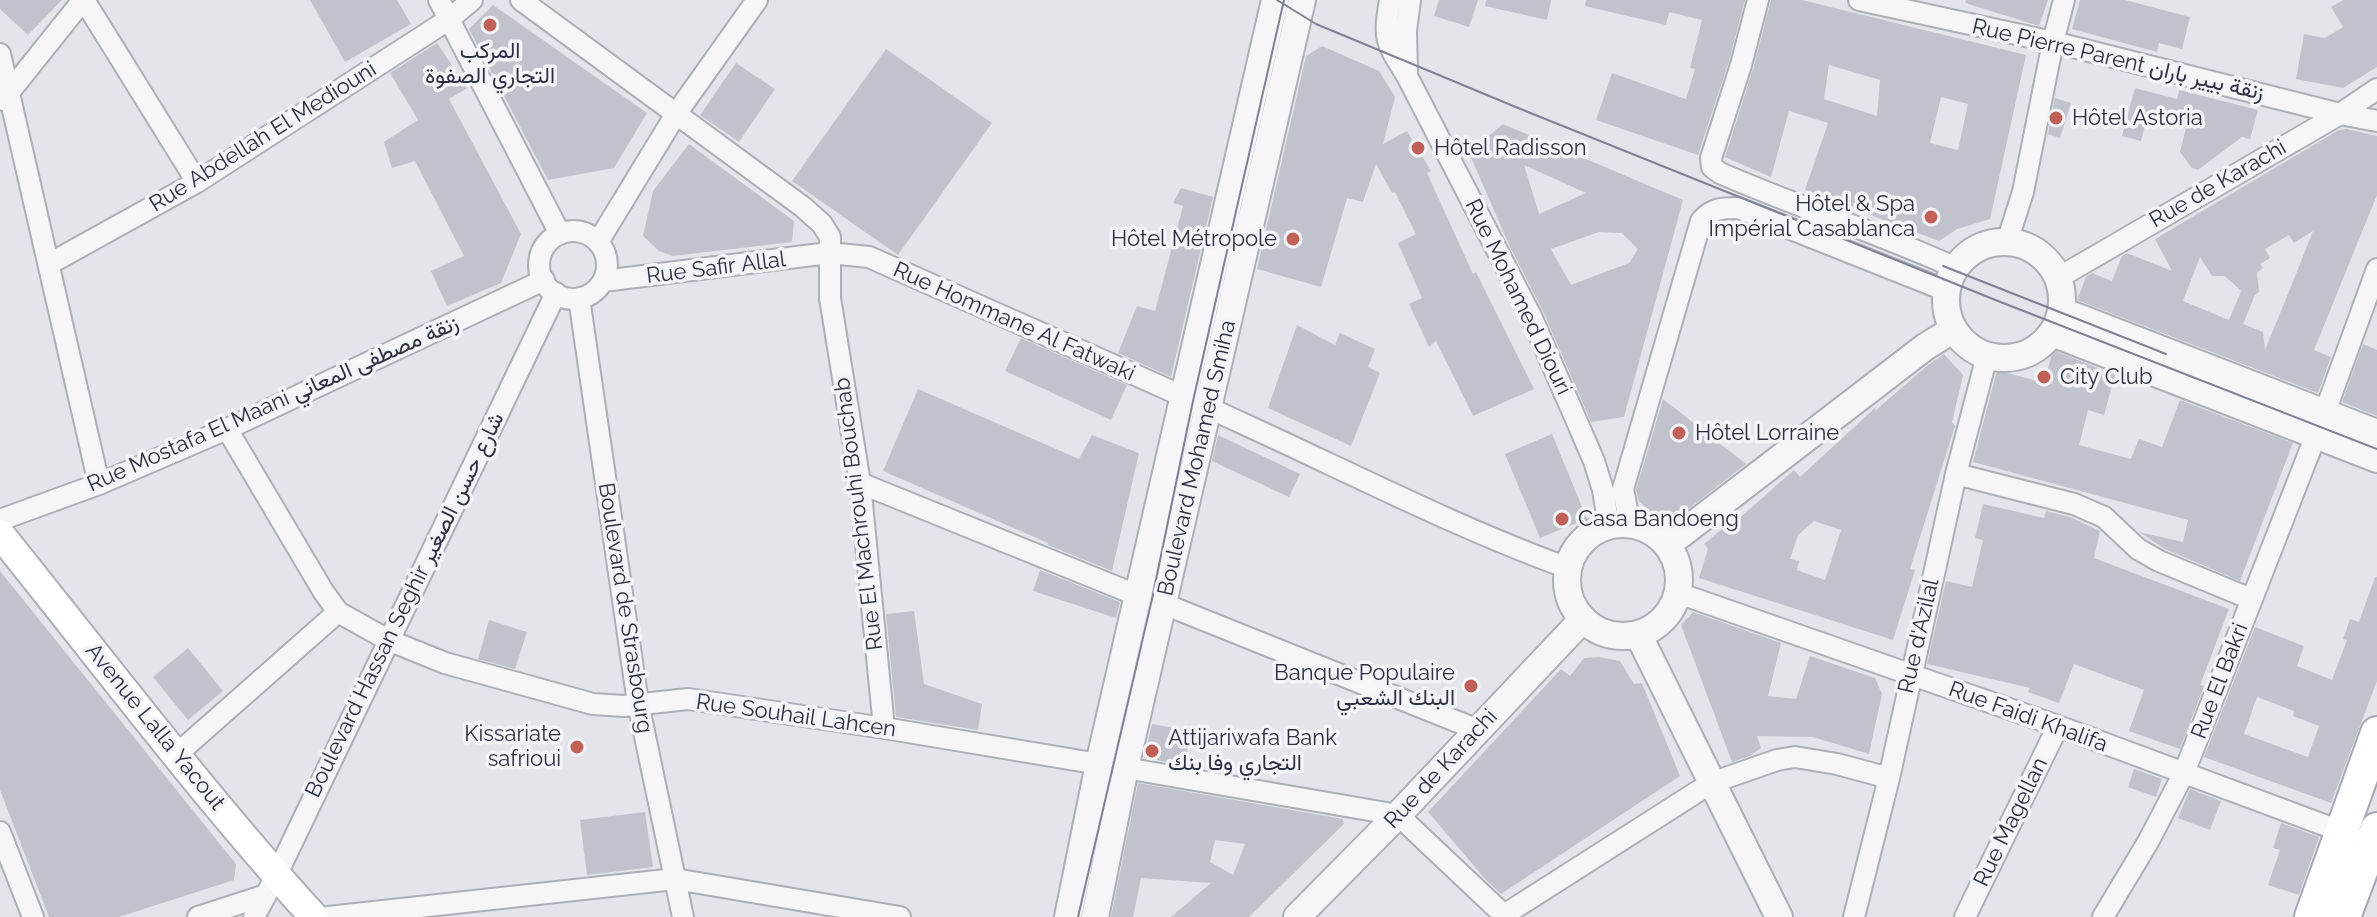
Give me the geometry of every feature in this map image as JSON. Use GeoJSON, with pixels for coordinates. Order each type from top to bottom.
{"type":"FeatureCollection","features":[{"type":"Feature","properties":{"kind":"main road","name":"Avenue Lalla Yacout"},"geometry":{"type":"LineString","coordinates":[[0,534],[177,754],[271,886],[314,917]]}},
{"type":"Feature","properties":{"kind":"main road"},"geometry":{"type":"LineString","coordinates":[[2344,917],[2367,838],[2377,733]]}},
{"type":"Feature","properties":{"kind":"main road"},"geometry":{"type":"LineString","coordinates":[[2311,917],[2367,838]]}},
{"type":"Feature","properties":{"kind":"street"},"geometry":{"type":"LineString","coordinates":[[5,99],[83,0],[197,182]]}},
{"type":"Feature","properties":{"kind":"street"},"geometry":{"type":"LineString","coordinates":[[439,0],[560,234]]}},
{"type":"Feature","properties":{"kind":"street","name":"Rue Abdellah El Mediouni"},"geometry":{"type":"LineString","coordinates":[[49,264],[197,182],[448,20],[472,0]]}},
{"type":"Feature","properties":{"kind":"street"},"geometry":{"type":"LineString","coordinates":[[521,0],[803,207],[822,224],[830,237],[829,253]]}},
{"type":"Feature","properties":{"kind":"street"},"geometry":{"type":"LineString","coordinates":[[598,242],[676,114],[757,0]]}},
{"type":"Feature","properties":{"kind":"street","name":"Rue Mohamed Diouri"},"geometry":{"type":"LineString","coordinates":[[1390,0],[1386,34],[1389,47],[1531,316],[1620,526]]}},
{"type":"Feature","properties":{"kind":"street"},"geometry":{"type":"LineString","coordinates":[[1407,76],[1406,31],[1410,0]]}},
{"type":"Feature","properties":{"kind":"street"},"geometry":{"type":"LineString","coordinates":[[1758,0],[1711,158],[1712,167],[1792,204],[1906,245],[1952,279]]}},
{"type":"Feature","properties":{"kind":"street","name":"Rue Pierre Parent زنقة بيير باران"},"geometry":{"type":"LineString","coordinates":[[1859,0],[2053,42],[2377,121]]}},
{"type":"Feature","properties":{"kind":"street"},"geometry":{"type":"LineString","coordinates":[[2007,242],[2023,192],[2064,0]]}},
{"type":"Feature","properties":{"kind":"street"},"geometry":{"type":"LineString","coordinates":[[1267,3],[1300,11]]}},
{"type":"Feature","properties":{"kind":"street","name":"Boulevard Mohamed Smiha"},"geometry":{"type":"LineString","coordinates":[[1095,917],[1112,766],[1139,596],[1267,3]]}},
{"type":"Feature","properties":{"kind":"street","name":"Boulevard Mohamed Smiha"},"geometry":{"type":"LineString","coordinates":[[1068,917],[1164,604],[1300,11]]}},
{"type":"Feature","properties":{"kind":"street"},"geometry":{"type":"LineString","coordinates":[[0,54],[5,99],[49,264],[99,484]]}},
{"type":"Feature","properties":{"kind":"street","name":"Rue de Karachi"},"geometry":{"type":"LineString","coordinates":[[2058,278],[2340,114],[2377,89]]}},
{"type":"Feature","properties":{"kind":"street"},"geometry":{"type":"LineString","coordinates":[[1620,526],[1623,489],[1701,221],[1708,212],[1719,208],[1738,208],[1952,279]]}},
{"type":"Feature","properties":{"kind":"street"},"geometry":{"type":"LineString","coordinates":[[577,231],[598,242],[605,252],[607,264],[603,281],[590,294],[567,298],[550,287],[540,269],[543,251],[550,241],[560,234],[577,231]]}},
{"type":"Feature","properties":{"kind":"street"},"geometry":{"type":"LineString","coordinates":[[1992,243],[2020,244],[2037,252],[2049,263],[2058,278],[2062,294],[2057,322],[2039,347],[2022,355],[2002,358],[1987,356],[1970,347],[1954,329],[1947,307],[1952,279],[1966,256],[1978,248],[1992,243]]}},
{"type":"Feature","properties":{"kind":"street","name":"Rue Hommane Al Fatwaki"},"geometry":{"type":"LineString","coordinates":[[829,253],[869,257],[1184,397],[1407,501],[1568,568]]}},
{"type":"Feature","properties":{"kind":"street","name":"Rue Safir Allal"},"geometry":{"type":"LineString","coordinates":[[603,281],[829,253]]}},
{"type":"Feature","properties":{"kind":"street","name":"Rue El Machrouhi Bouchab"},"geometry":{"type":"LineString","coordinates":[[829,253],[830,298],[860,483],[884,728]]}},
{"type":"Feature","properties":{"kind":"street","name":"Rue El Bakri"},"geometry":{"type":"LineString","coordinates":[[2103,917],[2148,842],[2184,773],[2377,269]]}},
{"type":"Feature","properties":{"kind":"street","name":"Rue Mostafa El Maani زنقة مصطفى المعاني"},"geometry":{"type":"LineString","coordinates":[[0,520],[99,484],[550,287]]}},
{"type":"Feature","properties":{"kind":"street","name":"Boulevard Hassan Seghir شارع حسن الصغير"},"geometry":{"type":"LineString","coordinates":[[254,917],[388,640],[550,287]]}},
{"type":"Feature","properties":{"kind":"street","name":"Boulevard de Strasbourg"},"geometry":{"type":"LineString","coordinates":[[579,298],[638,703],[683,917]]}},
{"type":"Feature","properties":{"kind":"street"},"geometry":{"type":"LineString","coordinates":[[2057,322],[2320,424],[2377,459]]}},
{"type":"Feature","properties":{"kind":"street"},"geometry":{"type":"LineString","coordinates":[[1667,545],[1925,347],[1954,329]]}},
{"type":"Feature","properties":{"kind":"street","name":"Rue d'Azilal"},"geometry":{"type":"LineString","coordinates":[[1854,917],[1889,778],[1956,474],[1987,356]]}},
{"type":"Feature","properties":{"kind":"street"},"geometry":{"type":"LineString","coordinates":[[2320,424],[2377,433]]}},
{"type":"Feature","properties":{"kind":"street","name":"Rue Souhail Lahcen"},"geometry":{"type":"LineString","coordinates":[[227,429],[338,612],[388,640],[445,663],[593,704],[624,706],[688,699],[884,728],[1398,815]]}},
{"type":"Feature","properties":{"kind":"street"},"geometry":{"type":"LineString","coordinates":[[1956,474],[2092,511],[2116,527],[2138,549],[2159,561],[2251,599]]}},
{"type":"Feature","properties":{"kind":"street"},"geometry":{"type":"LineString","coordinates":[[860,483],[1139,596]]}},
{"type":"Feature","properties":{"kind":"street"},"geometry":{"type":"LineString","coordinates":[[1620,526],[1650,532],[1667,545],[1678,571],[1678,593],[1670,611],[1661,621],[1638,634],[1617,636],[1596,630],[1583,619],[1568,593],[1568,568],[1575,550],[1592,533],[1620,526]]}},
{"type":"Feature","properties":{"kind":"street","name":"Rue Faidi Khalifa"},"geometry":{"type":"LineString","coordinates":[[1678,593],[2367,838]]}},
{"type":"Feature","properties":{"kind":"street"},"geometry":{"type":"LineString","coordinates":[[1164,604],[1478,730]]}},
{"type":"Feature","properties":{"kind":"street"},"geometry":{"type":"LineString","coordinates":[[177,754],[338,612]]}},
{"type":"Feature","properties":{"kind":"street","name":"Rue de Karachi"},"geometry":{"type":"LineString","coordinates":[[1297,917],[1583,619]]}},
{"type":"Feature","properties":{"kind":"street"},"geometry":{"type":"LineString","coordinates":[[1638,634],[1779,917]]}},
{"type":"Feature","properties":{"kind":"street","name":"Rue Magellan"},"geometry":{"type":"LineString","coordinates":[[1965,917],[2058,726]]}},
{"type":"Feature","properties":{"kind":"street"},"geometry":{"type":"LineString","coordinates":[[1398,815],[1505,916],[1711,783],[1795,757],[1889,778]]}},
{"type":"Feature","properties":{"kind":"street"},"geometry":{"type":"LineString","coordinates":[[0,832],[33,917]]}},
{"type":"Feature","properties":{"kind":"street"},"geometry":{"type":"LineString","coordinates":[[328,917],[675,879],[900,917]]}},
{"type":"Feature","properties":{"kind":"street"},"geometry":{"type":"LineString","coordinates":[[198,917],[271,886]]}},
{"type":"Feature","properties":{"kind":"building"},"geometry":{"type":"Polygon","coordinates":[[[0,0],[62,0],[28,35],[0,9],[0,0]]]}},
{"type":"Feature","properties":{"kind":"building"},"geometry":{"type":"Polygon","coordinates":[[[310,0],[397,0],[411,24],[345,62],[310,0]]]}},
{"type":"Feature","properties":{"kind":"building"},"geometry":{"type":"Polygon","coordinates":[[[1439,0],[1478,0],[1469,27],[1434,16],[1439,0]]]}},
{"type":"Feature","properties":{"kind":"building"},"geometry":{"type":"Polygon","coordinates":[[[1486,0],[1551,0],[1547,20],[1485,6],[1486,0]]]}},
{"type":"Feature","properties":{"kind":"building"},"geometry":{"type":"Polygon","coordinates":[[[1586,0],[1745,0],[1698,155],[1596,120],[1612,73],[1686,99],[1695,69],[1690,68],[1702,20],[1669,12],[1666,25],[1585,6],[1586,0]]]}},
{"type":"Feature","properties":{"kind":"building"},"geometry":{"type":"Polygon","coordinates":[[[1771,0],[1802,0],[2026,55],[1990,219],[1957,229],[1939,241],[1805,190],[1828,123],[1789,111],[1771,177],[1725,157],[1771,0]],[[1829,65],[1824,99],[1877,116],[1880,80],[1829,65]],[[1941,97],[1930,143],[1958,150],[1968,104],[1941,97]]]}},
{"type":"Feature","properties":{"kind":"building"},"geometry":{"type":"Polygon","coordinates":[[[1966,0],[2048,0],[2039,26],[1965,3],[1966,0]]]}},
{"type":"Feature","properties":{"kind":"building"},"geometry":{"type":"Polygon","coordinates":[[[2080,0],[2125,0],[2190,17],[2182,49],[2159,43],[2157,52],[2072,29],[2080,0]]]}},
{"type":"Feature","properties":{"kind":"building"},"geometry":{"type":"Polygon","coordinates":[[[2343,0],[2377,0],[2377,67],[2343,88],[2296,79],[2304,34],[2325,38],[2343,27],[2331,7],[2343,0]]]}},
{"type":"Feature","properties":{"kind":"building"},"geometry":{"type":"Polygon","coordinates":[[[493,5],[647,113],[614,168],[548,180],[469,29],[493,5]]]}},
{"type":"Feature","properties":{"kind":"building"},"geometry":{"type":"Polygon","coordinates":[[[437,43],[467,88],[449,99],[521,234],[501,283],[447,306],[431,271],[464,256],[415,161],[392,168],[384,142],[418,120],[390,73],[437,43]]]}},
{"type":"Feature","properties":{"kind":"building"},"geometry":{"type":"Polygon","coordinates":[[[1322,46],[1379,71],[1395,97],[1383,144],[1407,131],[1431,171],[1427,173],[1473,274],[1476,272],[1534,389],[1473,416],[1436,341],[1429,347],[1409,304],[1422,298],[1398,243],[1416,234],[1395,192],[1392,193],[1376,164],[1363,202],[1347,198],[1321,287],[1257,269],[1306,56],[1322,46]]]}},
{"type":"Feature","properties":{"kind":"building"},"geometry":{"type":"Polygon","coordinates":[[[886,49],[992,123],[898,255],[792,181],[886,49]]]}},
{"type":"Feature","properties":{"kind":"building"},"geometry":{"type":"Polygon","coordinates":[[[736,63],[775,89],[739,142],[700,115],[736,63]]]}},
{"type":"Feature","properties":{"kind":"building"},"geometry":{"type":"Polygon","coordinates":[[[2135,88],[2177,99],[2179,90],[2258,110],[2250,139],[2242,137],[2198,170],[2192,168],[2180,152],[2187,124],[2148,114],[2141,141],[2122,136],[2135,88]]]}},
{"type":"Feature","properties":{"kind":"building","name":"Hôtel Astoria"},"geometry":{"type":"Polygon","coordinates":[[[2055,98],[2071,103],[2060,138],[2048,134],[2055,98]]]}},
{"type":"Feature","properties":{"kind":"building"},"geometry":{"type":"Polygon","coordinates":[[[1503,124],[1683,200],[1624,417],[1591,422],[1469,153],[1503,124]],[[1524,165],[1539,214],[1586,193],[1524,165]],[[1599,232],[1551,249],[1571,285],[1629,263],[1638,249],[1622,233],[1599,232]]]}},
{"type":"Feature","properties":{"kind":"building"},"geometry":{"type":"Polygon","coordinates":[[[2339,130],[2377,136],[2377,195],[2314,350],[2331,357],[2318,393],[2077,300],[2086,277],[2092,273],[2112,281],[2122,256],[2127,253],[2172,271],[2155,239],[2339,130]],[[2313,231],[2294,243],[2289,235],[2265,249],[2270,258],[2260,264],[2263,268],[2257,273],[2259,292],[2243,324],[2263,332],[2265,350],[2290,289],[2313,231]],[[2200,257],[2183,301],[2229,320],[2241,291],[2225,276],[2212,276],[2200,257]]]}},
{"type":"Feature","properties":{"kind":"building"},"geometry":{"type":"Polygon","coordinates":[[[689,144],[794,221],[792,242],[673,256],[659,251],[643,236],[653,191],[689,144]]]}},
{"type":"Feature","properties":{"kind":"building"},"geometry":{"type":"Polygon","coordinates":[[[1181,188],[1213,197],[1171,377],[1118,353],[1137,306],[1155,311],[1183,206],[1173,203],[1181,188]]]}},
{"type":"Feature","properties":{"kind":"building"},"geometry":{"type":"Polygon","coordinates":[[[1297,325],[1335,345],[1340,333],[1375,349],[1368,367],[1380,373],[1351,446],[1268,408],[1297,325]]]}},
{"type":"Feature","properties":{"kind":"building"},"geometry":{"type":"Polygon","coordinates":[[[1021,338],[1127,385],[1111,420],[1005,371],[1021,338]]]}},
{"type":"Feature","properties":{"kind":"building"},"geometry":{"type":"Polygon","coordinates":[[[2363,344],[2377,350],[2377,416],[2342,402],[2363,344]]]}},
{"type":"Feature","properties":{"kind":"building"},"geometry":{"type":"Polygon","coordinates":[[[2053,350],[2115,375],[2104,415],[2088,410],[2079,445],[2131,459],[2139,439],[2162,447],[2180,400],[2293,443],[2240,581],[2165,549],[2139,532],[2183,542],[2188,520],[1973,462],[1997,370],[2044,383],[2053,350]]]}},
{"type":"Feature","properties":{"kind":"building"},"geometry":{"type":"Polygon","coordinates":[[[1944,354],[1963,375],[1952,422],[1955,426],[1910,569],[1915,570],[1893,640],[1699,578],[1708,549],[1704,544],[1737,516],[1735,522],[1794,470],[1800,477],[1876,407],[1875,411],[1944,354]],[[1814,521],[1798,535],[1790,559],[1799,561],[1797,570],[1825,580],[1841,530],[1814,521]]]}},
{"type":"Feature","properties":{"kind":"building"},"geometry":{"type":"Polygon","coordinates":[[[918,389],[1079,459],[1092,435],[1139,453],[1112,571],[883,471],[918,389]]]}},
{"type":"Feature","properties":{"kind":"building","name":"Hôtel Lorraine"},"geometry":{"type":"Polygon","coordinates":[[[1663,399],[1746,464],[1665,527],[1639,501],[1636,490],[1663,399]]]}},
{"type":"Feature","properties":{"kind":"building"},"geometry":{"type":"Polygon","coordinates":[[[1552,434],[1587,519],[1540,538],[1505,454],[1552,434]]]}},
{"type":"Feature","properties":{"kind":"building"},"geometry":{"type":"Polygon","coordinates":[[[1218,435],[1300,474],[1289,497],[1212,461],[1218,435]]]}},
{"type":"Feature","properties":{"kind":"building"},"geometry":{"type":"Polygon","coordinates":[[[1983,504],[2044,518],[2046,511],[2070,517],[2100,531],[2094,558],[2229,609],[2180,749],[2129,731],[2144,690],[2074,664],[2059,703],[2028,692],[2030,688],[1927,664],[1946,581],[1972,587],[1983,540],[1975,538],[1983,504]]]}},
{"type":"Feature","properties":{"kind":"building"},"geometry":{"type":"Polygon","coordinates":[[[1040,570],[1120,602],[1116,618],[1033,591],[1040,570]]]}},
{"type":"Feature","properties":{"kind":"building"},"geometry":{"type":"Polygon","coordinates":[[[0,571],[236,864],[234,880],[119,917],[49,917],[0,790],[0,571]]]}},
{"type":"Feature","properties":{"kind":"building"},"geometry":{"type":"Polygon","coordinates":[[[2377,577],[2377,681],[2331,803],[2204,757],[2255,627],[2304,646],[2297,666],[2332,680],[2347,640],[2343,639],[2350,619],[2359,622],[2377,577]],[[2257,697],[2244,734],[2308,757],[2319,726],[2293,716],[2294,711],[2257,697]]]}},
{"type":"Feature","properties":{"kind":"building"},"geometry":{"type":"Polygon","coordinates":[[[914,611],[924,684],[982,704],[978,730],[896,717],[886,614],[914,611]]]}},
{"type":"Feature","properties":{"kind":"building"},"geometry":{"type":"Polygon","coordinates":[[[1693,612],[1781,643],[1768,696],[1796,699],[1810,656],[1875,678],[1882,694],[1869,754],[1813,737],[1757,736],[1761,748],[1750,756],[1732,762],[1681,625],[1693,612]]]}},
{"type":"Feature","properties":{"kind":"building"},"geometry":{"type":"Polygon","coordinates":[[[489,620],[527,632],[515,669],[478,659],[489,620]]]}},
{"type":"Feature","properties":{"kind":"building"},"geometry":{"type":"Polygon","coordinates":[[[188,648],[223,691],[188,720],[153,677],[188,648]]]}},
{"type":"Feature","properties":{"kind":"building"},"geometry":{"type":"Polygon","coordinates":[[[1584,658],[1620,661],[1634,684],[1642,683],[1680,776],[1501,894],[1428,812],[1561,669],[1570,676],[1584,658]]]}},
{"type":"Feature","properties":{"kind":"building"},"geometry":{"type":"Polygon","coordinates":[[[1152,724],[1191,731],[1185,765],[1144,758],[1152,724]]]}},
{"type":"Feature","properties":{"kind":"building"},"geometry":{"type":"Polygon","coordinates":[[[2134,769],[2162,779],[2156,797],[2128,787],[2134,769]]]}},
{"type":"Feature","properties":{"kind":"building"},"geometry":{"type":"Polygon","coordinates":[[[1138,783],[1343,819],[1344,824],[1249,917],[1171,917],[1211,883],[1141,878],[1133,917],[1111,917],[1138,783]],[[1215,840],[1210,862],[1233,875],[1245,844],[1215,840]]]}},
{"type":"Feature","properties":{"kind":"building"},"geometry":{"type":"Polygon","coordinates":[[[2190,789],[2221,801],[2210,830],[2178,818],[2190,789]]]}},
{"type":"Feature","properties":{"kind":"building"},"geometry":{"type":"Polygon","coordinates":[[[645,812],[653,867],[587,875],[580,820],[645,812]]]}},
{"type":"Feature","properties":{"kind":"building"},"geometry":{"type":"Polygon","coordinates":[[[2281,823],[2319,837],[2299,895],[2268,885],[2280,850],[2273,848],[2281,823]]]}},
{"type":"Feature","properties":{"kind":"tram line"},"geometry":{"type":"LineString","coordinates":[[1277,0],[1316,24],[1523,110],[2377,449]]}},
{"type":"Feature","properties":{"kind":"tram line"},"geometry":{"type":"LineString","coordinates":[[1078,917],[1152,599],[1193,401],[1284,0]]}},
{"type":"Feature","properties":{"kind":"tram line"},"geometry":{"type":"LineString","coordinates":[[1943,266],[2166,354]]}},
{"type":"Feature","properties":{"kind":"place","name":"المركب التجاري الصفوة"},"geometry":{"type":"Point","coordinates":[490,25]}},
{"type":"Feature","properties":{"kind":"place","name":"Hôtel Astoria"},"geometry":{"type":"Point","coordinates":[2056,118]}},
{"type":"Feature","properties":{"kind":"place","name":"Hôtel Radisson"},"geometry":{"type":"Point","coordinates":[1418,148]}},
{"type":"Feature","properties":{"kind":"place","name":"Hôtel & Spa Impérial Casablanca"},"geometry":{"type":"Point","coordinates":[1931,217]}},
{"type":"Feature","properties":{"kind":"place","name":"Hôtel Métropole"},"geometry":{"type":"Point","coordinates":[1293,239]}},
{"type":"Feature","properties":{"kind":"place","name":"City Club"},"geometry":{"type":"Point","coordinates":[2044,377]}},
{"type":"Feature","properties":{"kind":"place","name":"Hôtel Lorraine"},"geometry":{"type":"Point","coordinates":[1679,433]}},
{"type":"Feature","properties":{"kind":"place","name":"Casa Bandoeng"},"geometry":{"type":"Point","coordinates":[1562,519]}},
{"type":"Feature","properties":{"kind":"place","name":"Banque Populaire البنك الشعبي"},"geometry":{"type":"Point","coordinates":[1471,686]}},
{"type":"Feature","properties":{"kind":"place","name":"Kissariate safrioui"},"geometry":{"type":"Point","coordinates":[577,747]}},
{"type":"Feature","properties":{"kind":"place","name":"Attijariwafa Bank التجاري وفا بنك"},"geometry":{"type":"Point","coordinates":[1152,751]}}]}
